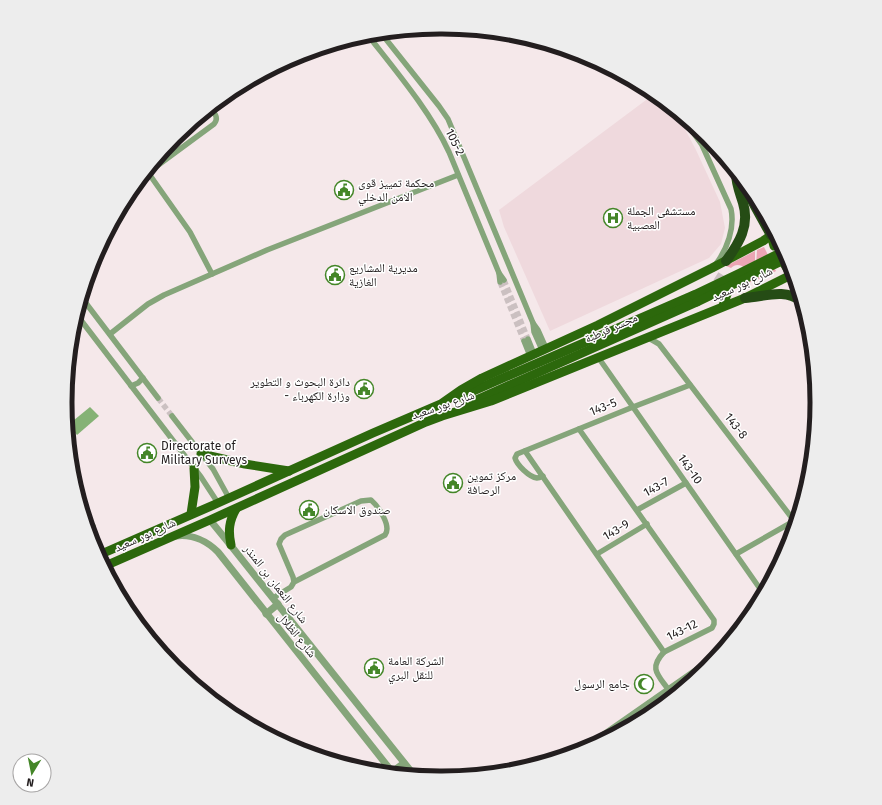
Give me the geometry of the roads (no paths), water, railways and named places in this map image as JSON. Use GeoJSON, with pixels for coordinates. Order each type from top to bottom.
{"type":"FeatureCollection","features":[{"type":"Feature","properties":{"kind":"highway"},"geometry":{"type":"LineString","coordinates":[[726,261],[740,242],[745,226],[744,210],[737,184]]}},
{"type":"Feature","properties":{"kind":"highway"},"geometry":{"type":"LineString","coordinates":[[745,298],[784,293],[794,296]]}},
{"type":"Feature","properties":{"kind":"main road"},"geometry":{"type":"LineString","coordinates":[[714,272],[726,261],[769,236]]}},
{"type":"Feature","properties":{"kind":"main road","name":"مجسر قرطبة"},"geometry":{"type":"LineString","coordinates":[[442,416],[695,298],[778,254]]}},
{"type":"Feature","properties":{"kind":"main road","name":"مجسر قرطبة"},"geometry":{"type":"LineString","coordinates":[[441,404],[781,262]]}},
{"type":"Feature","properties":{"kind":"main road","name":"شارع بور سعيد"},"geometry":{"type":"LineString","coordinates":[[105,552],[441,404],[471,383],[598,325],[701,274],[714,272]]}},
{"type":"Feature","properties":{"kind":"main road","name":"شارع بور سعيد"},"geometry":{"type":"LineString","coordinates":[[110,564],[442,416],[491,401],[745,298],[788,278]]}},
{"type":"Feature","properties":{"kind":"main road"},"geometry":{"type":"LineString","coordinates":[[723,306],[728,291]]}},
{"type":"Feature","properties":{"kind":"main road"},"geometry":{"type":"LineString","coordinates":[[201,454],[245,464],[289,471]]}},
{"type":"Feature","properties":{"kind":"main road"},"geometry":{"type":"LineString","coordinates":[[191,514],[195,487],[194,468]]}},
{"type":"Feature","properties":{"kind":"main road"},"geometry":{"type":"LineString","coordinates":[[231,545],[229,526],[232,515],[236,509]]}},
{"type":"Feature","properties":{"kind":"street"},"geometry":{"type":"LineString","coordinates":[[385,38],[439,106],[450,123],[533,323],[538,330],[538,352]]}},
{"type":"Feature","properties":{"kind":"street","name":"105-2"},"geometry":{"type":"LineString","coordinates":[[372,41],[431,120],[445,144],[502,281]]}},
{"type":"Feature","properties":{"kind":"street"},"geometry":{"type":"LineString","coordinates":[[163,161],[214,124],[216,116],[214,113]]}},
{"type":"Feature","properties":{"kind":"street"},"geometry":{"type":"LineString","coordinates":[[695,136],[704,148],[731,209],[732,220],[726,247],[714,272]]}},
{"type":"Feature","properties":{"kind":"street"},"geometry":{"type":"LineString","coordinates":[[110,334],[153,301],[212,274],[272,248],[458,175]]}},
{"type":"Feature","properties":{"kind":"street"},"geometry":{"type":"LineString","coordinates":[[151,176],[187,228],[212,274]]}},
{"type":"Feature","properties":{"kind":"street"},"geometry":{"type":"LineString","coordinates":[[86,303],[158,398]]}},
{"type":"Feature","properties":{"kind":"street"},"geometry":{"type":"LineString","coordinates":[[82,322],[207,485],[218,503]]}},
{"type":"Feature","properties":{"kind":"street"},"geometry":{"type":"LineString","coordinates":[[659,344],[661,332]]}},
{"type":"Feature","properties":{"kind":"street","name":"143-8"},"geometry":{"type":"LineString","coordinates":[[647,337],[659,344],[791,516]]}},
{"type":"Feature","properties":{"kind":"street"},"geometry":{"type":"LineString","coordinates":[[526,340],[538,352]]}},
{"type":"Feature","properties":{"kind":"street","name":"143-10"},"geometry":{"type":"LineString","coordinates":[[598,357],[759,588]]}},
{"type":"Feature","properties":{"kind":"street"},"geometry":{"type":"LineString","coordinates":[[131,386],[138,383],[143,378]]}},
{"type":"Feature","properties":{"kind":"street","name":"143-5"},"geometry":{"type":"LineString","coordinates":[[525,451],[690,385]]}},
{"type":"Feature","properties":{"kind":"street"},"geometry":{"type":"LineString","coordinates":[[172,416],[219,478],[229,498]]}},
{"type":"Feature","properties":{"kind":"street","name":"143-12"},"geometry":{"type":"LineString","coordinates":[[525,451],[664,652],[712,628],[714,620],[579,429]]}},
{"type":"Feature","properties":{"kind":"street"},"geometry":{"type":"LineString","coordinates":[[525,451],[517,454],[515,458],[517,463],[532,476],[537,478],[543,476]]}},
{"type":"Feature","properties":{"kind":"street","name":"143-7"},"geometry":{"type":"LineString","coordinates":[[637,510],[686,483]]}},
{"type":"Feature","properties":{"kind":"street"},"geometry":{"type":"LineString","coordinates":[[266,614],[275,601],[291,587],[294,582],[385,535],[388,532],[388,527],[377,505],[370,500],[362,501],[285,535],[279,544],[294,582]]}},
{"type":"Feature","properties":{"kind":"street","name":"شارع النعمان بن المنذر"},"geometry":{"type":"LineString","coordinates":[[210,520],[409,769]]}},
{"type":"Feature","properties":{"kind":"street","name":"143-9"},"geometry":{"type":"LineString","coordinates":[[597,554],[647,524]]}},
{"type":"Feature","properties":{"kind":"street"},"geometry":{"type":"LineString","coordinates":[[736,554],[789,525]]}},
{"type":"Feature","properties":{"kind":"street","name":"شارع الظلال"},"geometry":{"type":"LineString","coordinates":[[170,537],[187,536],[195,538],[209,544],[218,552],[388,767]]}},
{"type":"Feature","properties":{"kind":"street"},"geometry":{"type":"LineString","coordinates":[[664,652],[658,659],[655,667],[668,689]]}},
{"type":"Feature","properties":{"kind":"street"},"geometry":{"type":"LineString","coordinates":[[608,731],[692,672]]}},
{"type":"Feature","properties":{"kind":"street"},"geometry":{"type":"LineString","coordinates":[[358,729],[369,720]]}},
{"type":"Feature","properties":{"kind":"street"},"geometry":{"type":"LineString","coordinates":[[398,768],[404,763]]}},
{"type":"Feature","properties":{"kind":"tunnel"},"geometry":{"type":"LineString","coordinates":[[716,276],[724,281],[727,287]]}},
{"type":"Feature","properties":{"kind":"tunnel"},"geometry":{"type":"LineString","coordinates":[[504,280],[528,339]]}},
{"type":"Feature","properties":{"kind":"tunnel"},"geometry":{"type":"LineString","coordinates":[[500,282],[524,341]]}},
{"type":"Feature","properties":{"kind":"tunnel"},"geometry":{"type":"LineString","coordinates":[[158,398],[172,416]]}},
{"type":"Feature","properties":{"kind":"place","name":"محكمة تمييز قوى الامن الدخلي"},"geometry":{"type":"Point","coordinates":[344,190]}},
{"type":"Feature","properties":{"kind":"place","name":"مستشفى الجملة العصبية"},"geometry":{"type":"Point","coordinates":[613,218]}},
{"type":"Feature","properties":{"kind":"place","name":"مديرية المشاريع الغازية"},"geometry":{"type":"Point","coordinates":[335,275]}},
{"type":"Feature","properties":{"kind":"place","name":"دائرة البحوث و التطوير - وزارة الكهرباء"},"geometry":{"type":"Point","coordinates":[364,389]}},
{"type":"Feature","properties":{"kind":"place","name":"Directorate of Military Surveys"},"geometry":{"type":"Point","coordinates":[147,453]}},
{"type":"Feature","properties":{"kind":"place","name":"مركز تموين الرصافة"},"geometry":{"type":"Point","coordinates":[453,483]}},
{"type":"Feature","properties":{"kind":"place","name":"صندوق الاسكان"},"geometry":{"type":"Point","coordinates":[309,510]}},
{"type":"Feature","properties":{"kind":"place","name":"الشركة العامة للنقل البري"},"geometry":{"type":"Point","coordinates":[374,668]}},
{"type":"Feature","properties":{"kind":"place","name":"جامع الرسول"},"geometry":{"type":"Point","coordinates":[644,684]}}]}
